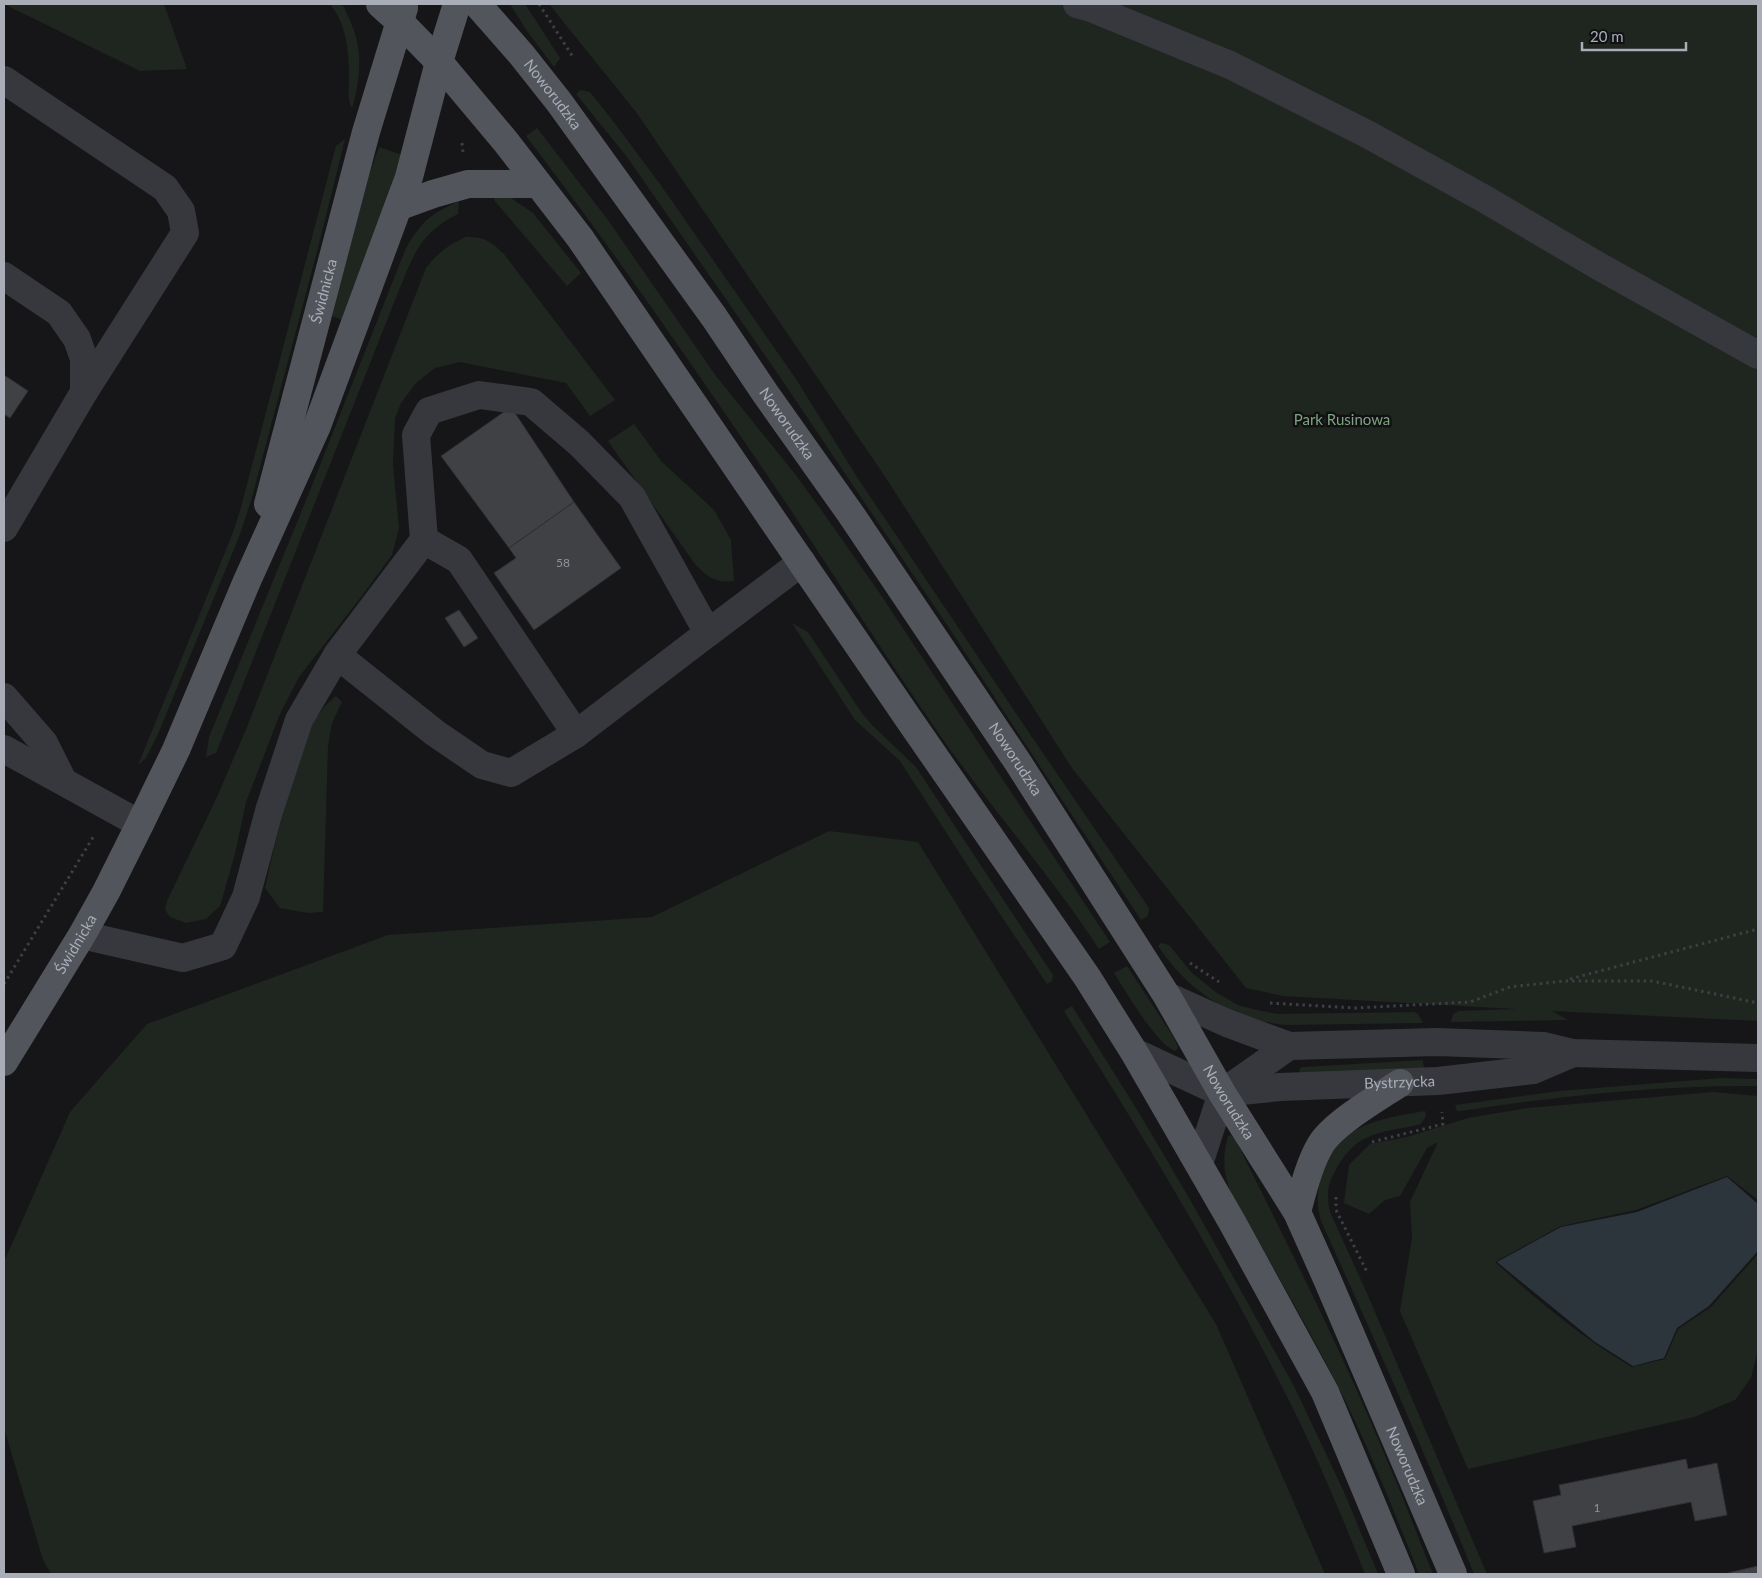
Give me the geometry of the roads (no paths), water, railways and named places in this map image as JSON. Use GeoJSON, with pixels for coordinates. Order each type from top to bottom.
{"type":"FeatureCollection","features":[{"type":"Feature","properties":{"kind":"main road"},"geometry":{"type":"LineString","coordinates":[[380,4],[402,13],[439,62],[506,142],[586,246],[1087,977],[1134,1052],[1199,1164],[1325,1392],[1401,1574]]}},
{"type":"Feature","properties":{"kind":"main road","name":"Świdnicka"},"geometry":{"type":"LineString","coordinates":[[4,1062],[82,935],[140,824],[176,750],[247,581],[317,426],[400,206],[439,62],[457,4]]}},
{"type":"Feature","properties":{"kind":"main road","name":"Noworudzka"},"geometry":{"type":"LineString","coordinates":[[477,4],[521,54],[559,102],[714,317],[850,513],[1017,761],[1167,996],[1222,1093],[1297,1212],[1453,1574]]}},
{"type":"Feature","properties":{"kind":"main road","name":"Świdnicka"},"geometry":{"type":"LineString","coordinates":[[247,581],[366,132],[402,13]]}},
{"type":"Feature","properties":{"kind":"main road"},"geometry":{"type":"LineString","coordinates":[[400,206],[468,184],[537,184]]}},
{"type":"Feature","properties":{"kind":"main road"},"geometry":{"type":"LineString","coordinates":[[1297,1212],[1308,1174],[1322,1143],[1343,1121],[1400,1083]]}},
{"type":"Feature","properties":{"kind":"street"},"geometry":{"type":"LineString","coordinates":[[1077,4],[1230,65],[1367,134],[1758,355]]}},
{"type":"Feature","properties":{"kind":"street"},"geometry":{"type":"LineString","coordinates":[[4,80],[165,188],[181,211],[185,233],[84,392],[4,528]]}},
{"type":"Feature","properties":{"kind":"street"},"geometry":{"type":"LineString","coordinates":[[4,276],[59,313],[77,339],[84,359],[84,392]]}},
{"type":"Feature","properties":{"kind":"street"},"geometry":{"type":"LineString","coordinates":[[82,935],[183,958],[223,946],[246,897],[269,811],[298,720],[337,655],[424,540],[416,435],[430,411],[479,395],[531,402],[579,443],[632,497],[708,633]]}},
{"type":"Feature","properties":{"kind":"street"},"geometry":{"type":"LineString","coordinates":[[424,540],[459,560],[576,734]]}},
{"type":"Feature","properties":{"kind":"street"},"geometry":{"type":"LineString","coordinates":[[337,655],[434,733],[482,765],[511,773],[576,734],[802,562]]}},
{"type":"Feature","properties":{"kind":"street"},"geometry":{"type":"LineString","coordinates":[[4,697],[44,743],[63,781]]}},
{"type":"Feature","properties":{"kind":"street"},"geometry":{"type":"LineString","coordinates":[[4,749],[140,824]]}},
{"type":"Feature","properties":{"kind":"street","name":"Bystrzycka"},"geometry":{"type":"LineString","coordinates":[[1167,996],[1227,1023],[1289,1046],[1437,1042],[1544,1046],[1573,1053],[1758,1058]]}},
{"type":"Feature","properties":{"kind":"street"},"geometry":{"type":"LineString","coordinates":[[1199,1164],[1222,1093],[1289,1046]]}},
{"type":"Feature","properties":{"kind":"street"},"geometry":{"type":"LineString","coordinates":[[1134,1052],[1222,1093]]}},
{"type":"Feature","properties":{"kind":"street","name":"Bystrzycka"},"geometry":{"type":"LineString","coordinates":[[1222,1093],[1280,1087],[1438,1081],[1533,1070],[1573,1053]]}},
{"type":"Feature","properties":{"kind":"park label","name":"Park Rusinowa"},"geometry":{"type":"Point","coordinates":[1342,420]}}]}
